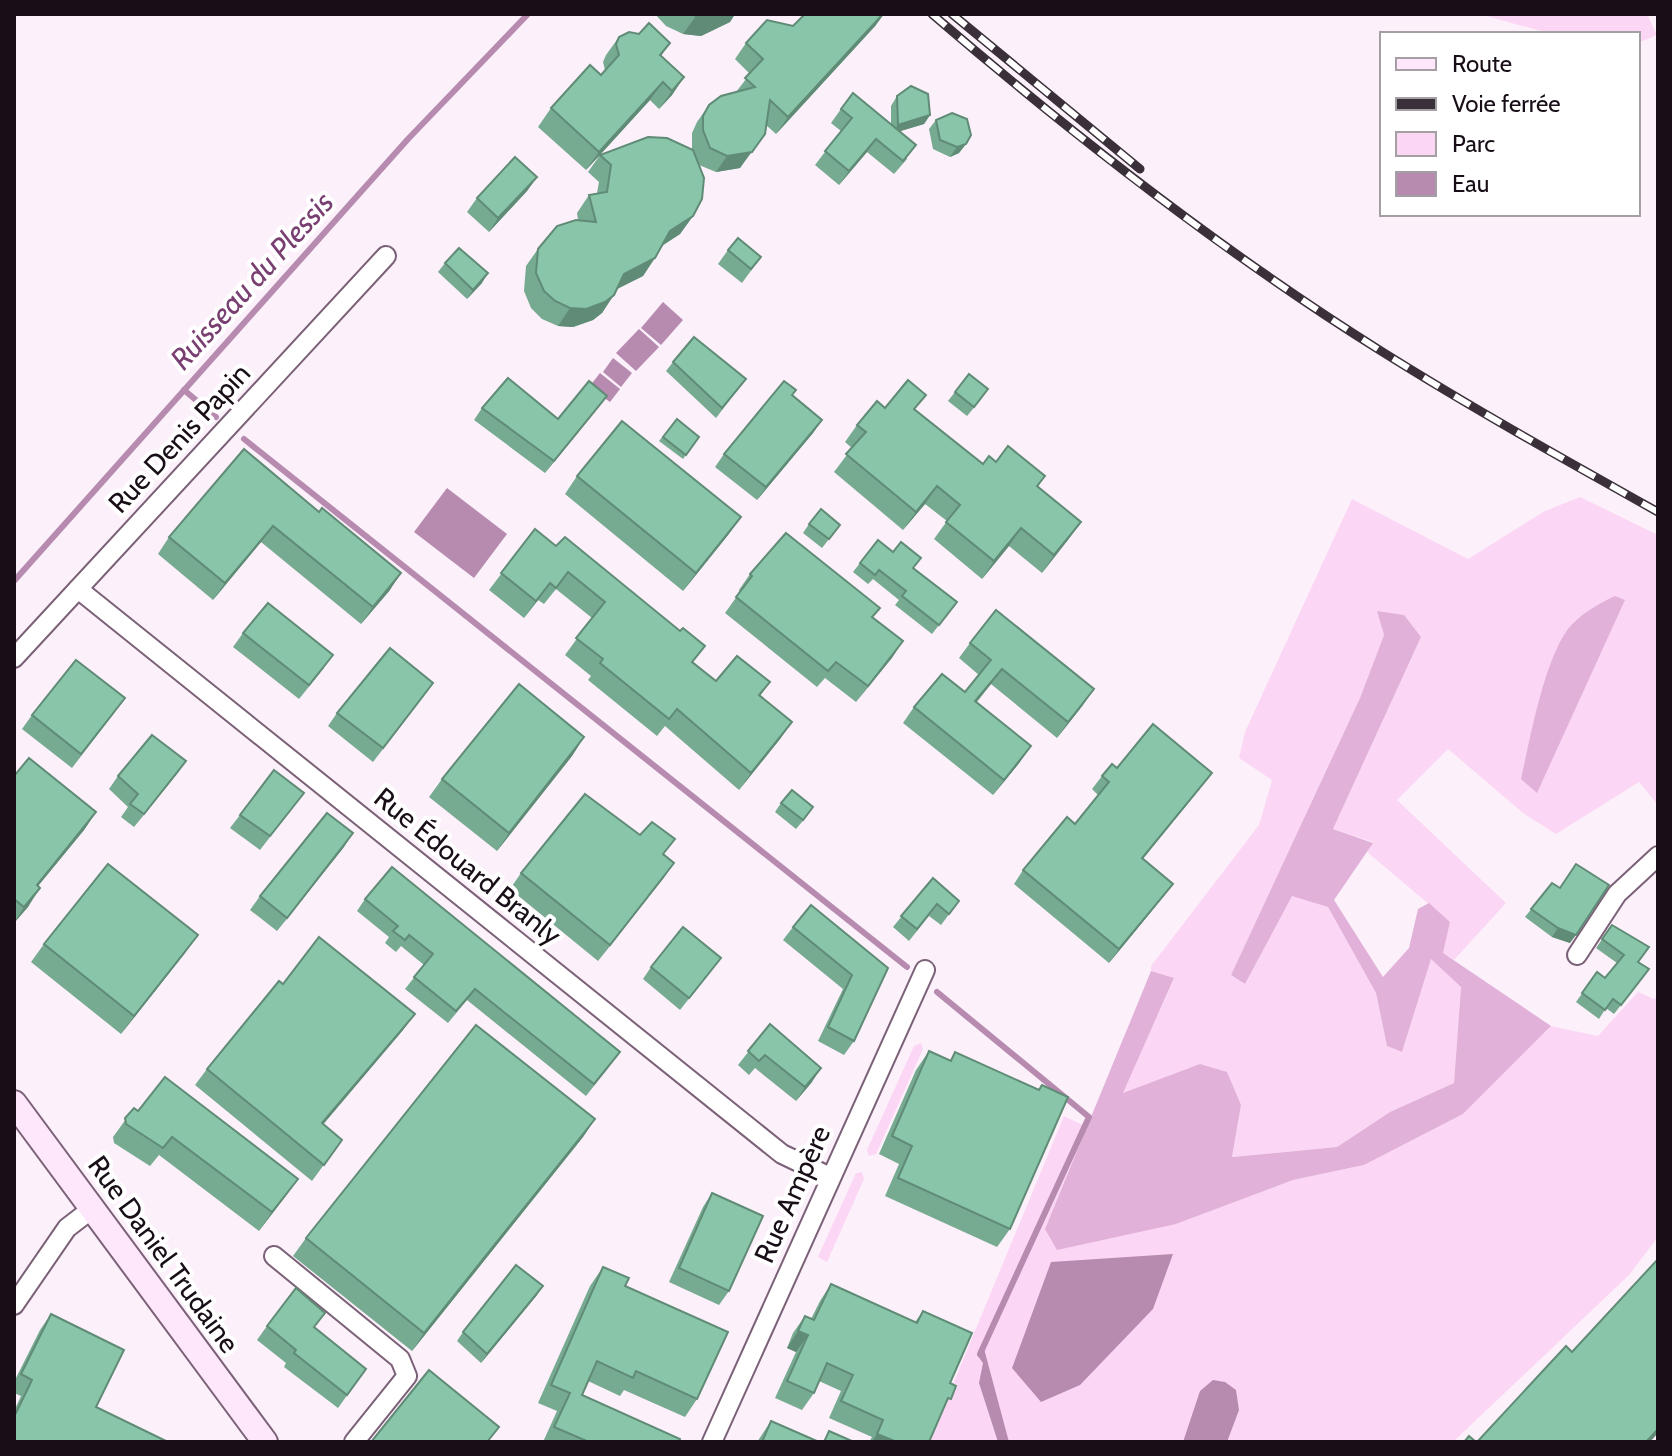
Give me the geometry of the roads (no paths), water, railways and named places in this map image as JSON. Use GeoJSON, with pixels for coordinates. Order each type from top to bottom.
{"type":"FeatureCollection","features":[{"type":"Feature","properties":{"kind":"main road","name":"Rue Daniel Trudaine"},"geometry":{"type":"LineString","coordinates":[[14,1103],[265,1442]]}},
{"type":"Feature","properties":{"kind":"street","name":"Rue Denis Papin"},"geometry":{"type":"LineString","coordinates":[[14,658],[386,256]]}},
{"type":"Feature","properties":{"kind":"street","name":"Rue Édouard Branly"},"geometry":{"type":"LineString","coordinates":[[78,589],[782,1154],[830,1177]]}},
{"type":"Feature","properties":{"kind":"street"},"geometry":{"type":"LineString","coordinates":[[1577,955],[1617,894],[1658,856]]}},
{"type":"Feature","properties":{"kind":"street","name":"Rue Ampère"},"geometry":{"type":"LineString","coordinates":[[712,1442],[925,970]]}},
{"type":"Feature","properties":{"kind":"street"},"geometry":{"type":"LineString","coordinates":[[14,1305],[67,1228],[93,1208]]}},
{"type":"Feature","properties":{"kind":"street"},"geometry":{"type":"LineString","coordinates":[[274,1256],[400,1359],[407,1376],[354,1442]]}},
{"type":"Feature","properties":{"kind":"water"},"geometry":{"type":"Polygon","coordinates":[[[663,302],[683,320],[661,345],[641,328],[663,302]]]}},
{"type":"Feature","properties":{"kind":"water"},"geometry":{"type":"Polygon","coordinates":[[[639,329],[659,347],[636,371],[616,353],[639,329]]]}},
{"type":"Feature","properties":{"kind":"water"},"geometry":{"type":"Polygon","coordinates":[[[613,358],[632,373],[621,387],[603,372],[613,358]]]}},
{"type":"Feature","properties":{"kind":"water"},"geometry":{"type":"Polygon","coordinates":[[[600,373],[620,389],[610,402],[589,387],[600,373]]]}},
{"type":"Feature","properties":{"kind":"water"},"geometry":{"type":"Polygon","coordinates":[[[447,488],[507,534],[474,578],[414,532],[447,488]]]}},
{"type":"Feature","properties":{"kind":"water"},"geometry":{"type":"Polygon","coordinates":[[[1173,1254],[1153,1309],[1080,1385],[1041,1402],[1012,1368],[1051,1262],[1173,1254]]]}},
{"type":"Feature","properties":{"kind":"water"},"geometry":{"type":"Polygon","coordinates":[[[983,1345],[1009,1442],[998,1442],[979,1383],[983,1363],[977,1355],[983,1345]]]}},
{"type":"Feature","properties":{"kind":"water"},"geometry":{"type":"Polygon","coordinates":[[[1213,1380],[1225,1382],[1236,1390],[1239,1410],[1227,1442],[1183,1442],[1200,1391],[1213,1380]]]}},
{"type":"Feature","properties":{"kind":"waterway","name":"Ruisseau du Plessis"},"geometry":{"type":"LineString","coordinates":[[14,581],[408,139],[528,14]]}},
{"type":"Feature","properties":{"kind":"waterway"},"geometry":{"type":"LineString","coordinates":[[184,390],[216,417]]}},
{"type":"Feature","properties":{"kind":"waterway"},"geometry":{"type":"LineString","coordinates":[[244,439],[907,967]]}},
{"type":"Feature","properties":{"kind":"waterway"},"geometry":{"type":"LineString","coordinates":[[937,992],[1089,1117],[980,1354]]}},
{"type":"Feature","properties":{"kind":"railway"},"geometry":{"type":"LineString","coordinates":[[932,14],[1095,148],[1264,274],[1415,372],[1658,512]]}},
{"type":"Feature","properties":{"kind":"railway"},"geometry":{"type":"LineString","coordinates":[[952,14],[1140,169]]}}]}
